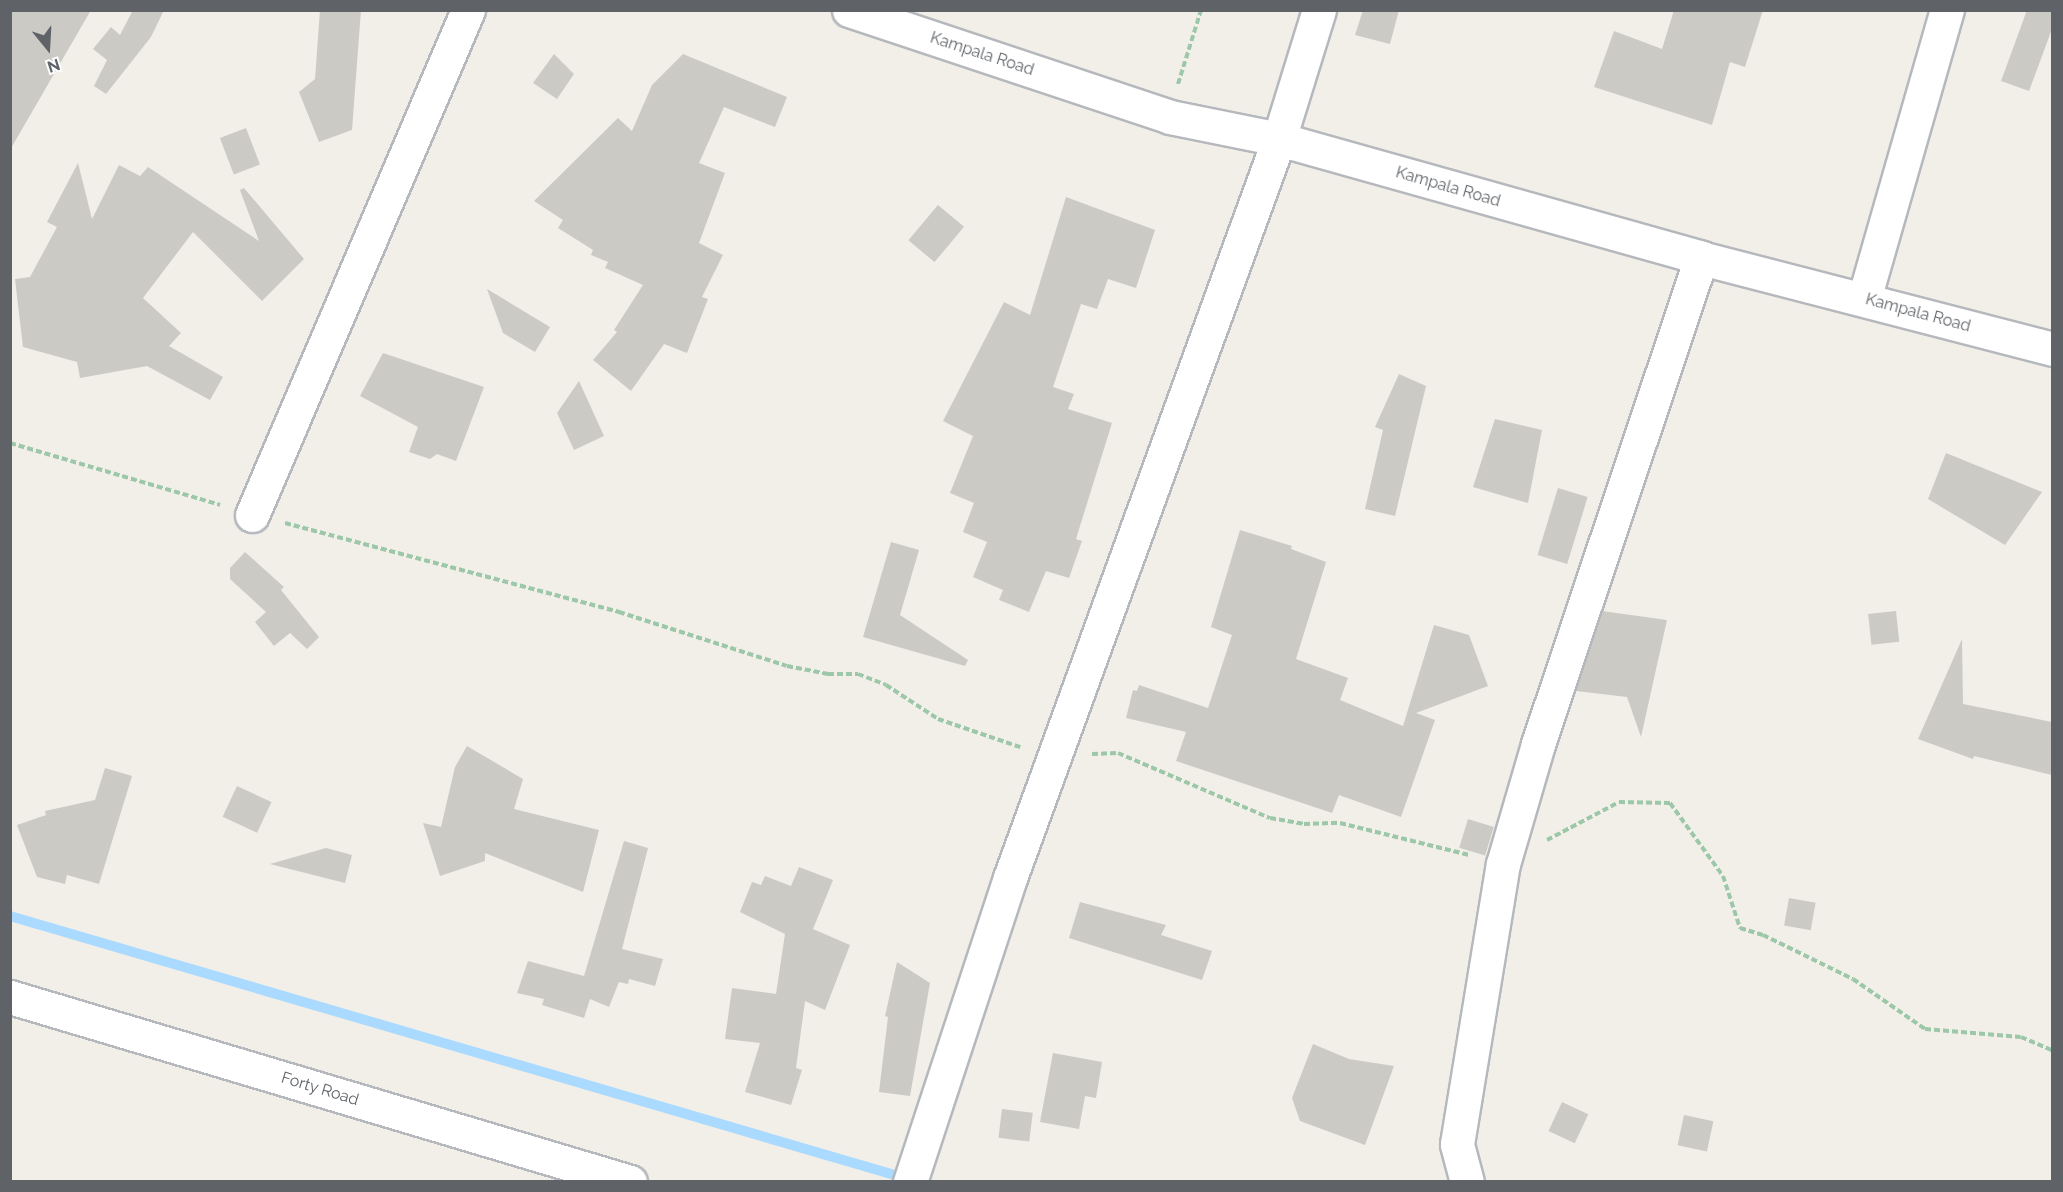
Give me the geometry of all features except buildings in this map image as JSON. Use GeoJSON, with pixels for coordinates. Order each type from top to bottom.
{"type":"FeatureCollection","features":[{"type":"Feature","properties":{"kind":"street"},"geometry":{"type":"LineString","coordinates":[[252,514],[468,10]]}},
{"type":"Feature","properties":{"kind":"street","name":"Kampala Road"},"geometry":{"type":"LineString","coordinates":[[849,10],[1170,117],[1279,140],[1701,258],[2052,348]]}},
{"type":"Feature","properties":{"kind":"street"},"geometry":{"type":"LineString","coordinates":[[912,1174],[1010,878],[1279,140],[1319,10]]}},
{"type":"Feature","properties":{"kind":"street"},"geometry":{"type":"LineString","coordinates":[[1864,299],[1947,10]]}},
{"type":"Feature","properties":{"kind":"street"},"geometry":{"type":"LineString","coordinates":[[1467,1182],[1457,1144],[1503,864],[1538,744],[1701,258]]}},
{"type":"Feature","properties":{"kind":"street","name":"Forty Road"},"geometry":{"type":"LineString","coordinates":[[10,997],[630,1182]]}},
{"type":"Feature","properties":{"kind":"path"},"geometry":{"type":"LineString","coordinates":[[1170,117],[1193,28],[1201,10]]}},
{"type":"Feature","properties":{"kind":"waterway"},"geometry":{"type":"LineString","coordinates":[[10,916],[908,1179]]}}]}
